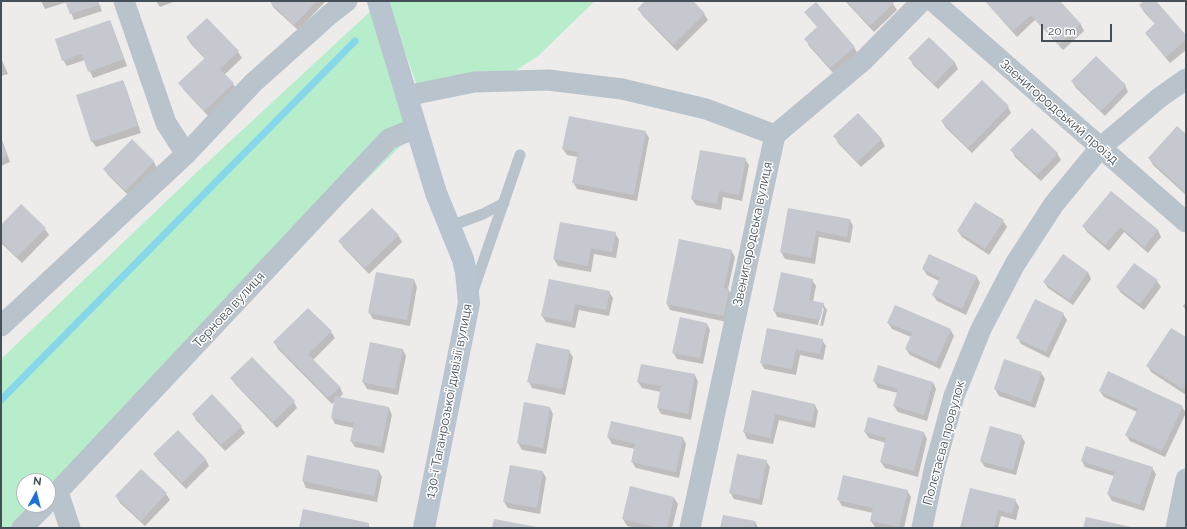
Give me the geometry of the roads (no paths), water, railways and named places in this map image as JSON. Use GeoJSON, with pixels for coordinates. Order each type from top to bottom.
{"type":"FeatureCollection","features":[{"type":"Feature","properties":{"kind":"street"},"geometry":{"type":"LineString","coordinates":[[124,1],[166,123],[186,154]]}},
{"type":"Feature","properties":{"kind":"street"},"geometry":{"type":"LineString","coordinates":[[1,324],[186,154],[253,83],[329,15],[347,1]]}},
{"type":"Feature","properties":{"kind":"street","name":"130-ї Таганрозької дивізії вулиця"},"geometry":{"type":"LineString","coordinates":[[378,1],[436,193],[448,226],[463,259],[466,272],[469,303],[424,528]]}},
{"type":"Feature","properties":{"kind":"street"},"geometry":{"type":"LineString","coordinates":[[406,96],[474,82],[548,80],[622,89],[706,109],[775,135],[864,60],[922,1]]}},
{"type":"Feature","properties":{"kind":"street","name":"Звенигородський проїзд"},"geometry":{"type":"LineString","coordinates":[[933,1],[1186,222]]}},
{"type":"Feature","properties":{"kind":"street","name":"Полєтаєва провулок"},"geometry":{"type":"LineString","coordinates":[[922,528],[935,466],[954,396],[981,329],[1015,264],[1050,210],[1100,148],[1159,98],[1186,78]]}},
{"type":"Feature","properties":{"kind":"street","name":"Тернова вулиця"},"geometry":{"type":"LineString","coordinates":[[56,494],[389,139],[416,128]]}},
{"type":"Feature","properties":{"kind":"street","name":"Звенигородська вулиця"},"geometry":{"type":"LineString","coordinates":[[690,528],[775,135]]}},
{"type":"Feature","properties":{"kind":"street"},"geometry":{"type":"LineString","coordinates":[[1176,528],[1186,479]]}},
{"type":"Feature","properties":{"kind":"street"},"geometry":{"type":"LineString","coordinates":[[56,508],[70,528]]}},
{"type":"Feature","properties":{"kind":"street","name":"Тернова вулиця"},"geometry":{"type":"LineString","coordinates":[[22,528],[37,513]]}},
{"type":"Feature","properties":{"kind":"lane"},"geometry":{"type":"LineString","coordinates":[[469,303],[520,155]]}},
{"type":"Feature","properties":{"kind":"lane"},"geometry":{"type":"LineString","coordinates":[[448,226],[483,214],[504,203]]}},
{"type":"Feature","properties":{"kind":"waterway"},"geometry":{"type":"LineString","coordinates":[[1,400],[355,41]]}}]}
